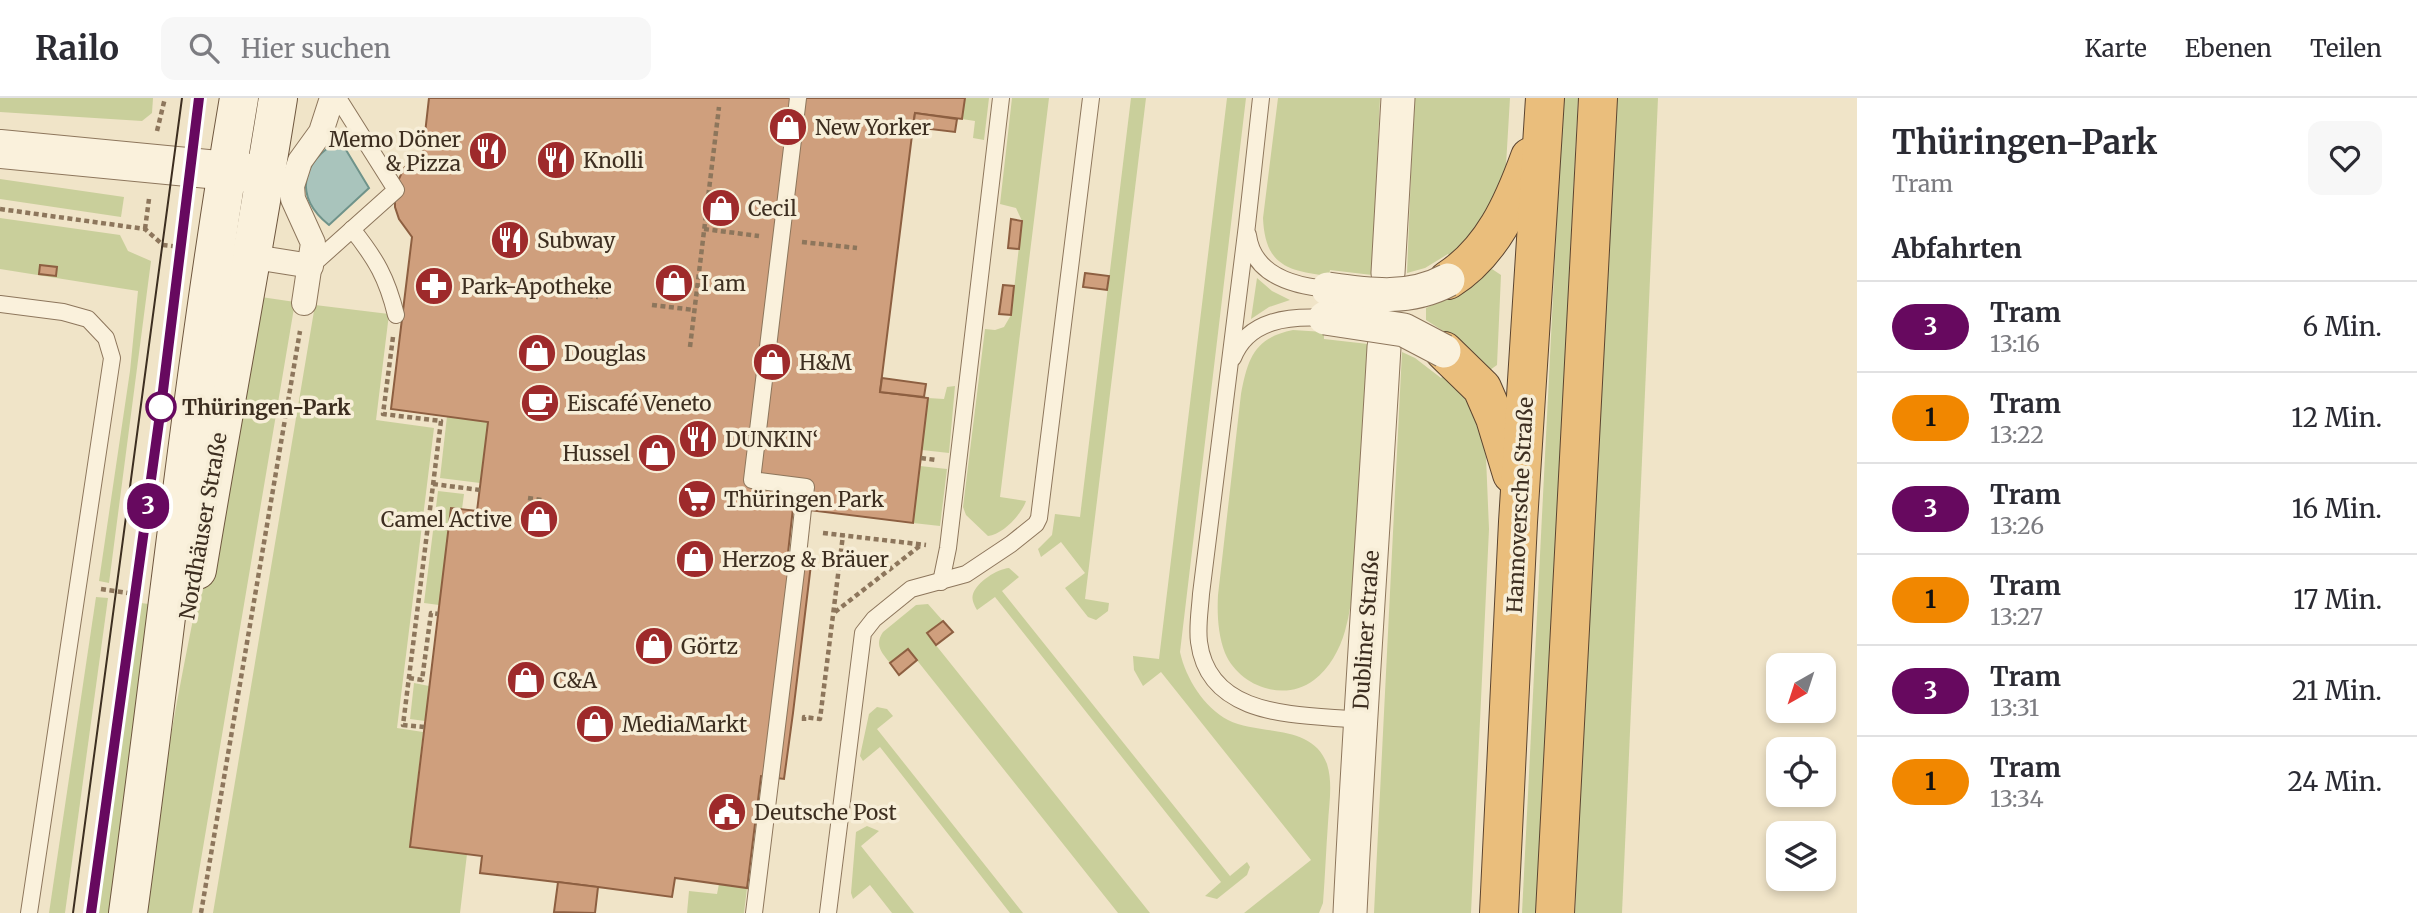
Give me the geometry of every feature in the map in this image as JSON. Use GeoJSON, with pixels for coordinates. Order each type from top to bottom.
{"type":"FeatureCollection","features":[{"type":"Feature","properties":{"kind":"highway"},"geometry":{"type":"LineString","coordinates":[[1555,913],[1598,98]]}},
{"type":"Feature","properties":{"kind":"highway"},"geometry":{"type":"LineString","coordinates":[[1448,280],[1476,258],[1502,222],[1522,179],[1545,105]]}},
{"type":"Feature","properties":{"kind":"highway","name":"Hannoversche Straße"},"geometry":{"type":"LineString","coordinates":[[1499,913],[1518,522],[1545,105]]}},
{"type":"Feature","properties":{"kind":"highway"},"geometry":{"type":"LineString","coordinates":[[1444,351],[1475,379],[1488,400],[1511,468],[1518,522]]}},
{"type":"Feature","properties":{"kind":"main road","name":"Nordhäuser Straße"},"geometry":{"type":"LineString","coordinates":[[128,913],[194,390],[239,98]]}},
{"type":"Feature","properties":{"kind":"main road","name":"Nordhäuser Straße"},"geometry":{"type":"LineString","coordinates":[[145,786],[189,617],[227,386],[253,257],[278,98]]}},
{"type":"Feature","properties":{"kind":"main road"},"geometry":{"type":"LineString","coordinates":[[0,149],[266,175]]}},
{"type":"Feature","properties":{"kind":"street"},"geometry":{"type":"LineString","coordinates":[[304,303],[313,243],[293,200],[292,186],[300,161],[321,132],[332,98]]}},
{"type":"Feature","properties":{"kind":"street"},"geometry":{"type":"LineString","coordinates":[[1388,273],[1398,98]]}},
{"type":"Feature","properties":{"kind":"street"},"geometry":{"type":"LineString","coordinates":[[267,259],[311,266]]}},
{"type":"Feature","properties":{"kind":"street"},"geometry":{"type":"LineString","coordinates":[[1327,304],[1368,295],[1405,295],[1433,288],[1448,280]]}},
{"type":"Feature","properties":{"kind":"street"},"geometry":{"type":"LineString","coordinates":[[1327,304],[1404,330],[1444,351]]}},
{"type":"Feature","properties":{"kind":"street","name":"Dubliner Straße"},"geometry":{"type":"LineString","coordinates":[[1350,913],[1384,347]]}},
{"type":"Feature","properties":{"kind":"lane"},"geometry":{"type":"LineString","coordinates":[[311,266],[396,190],[338,98]]}},
{"type":"Feature","properties":{"kind":"lane"},"geometry":{"type":"LineString","coordinates":[[754,913],[806,486],[752,480],[798,98]]}},
{"type":"Feature","properties":{"kind":"lane"},"geometry":{"type":"LineString","coordinates":[[941,582],[948,548],[1001,98]]}},
{"type":"Feature","properties":{"kind":"lane"},"geometry":{"type":"LineString","coordinates":[[828,913],[863,633],[874,619],[911,589],[966,575],[1037,524],[1039,518],[1091,98]]}},
{"type":"Feature","properties":{"kind":"lane"},"geometry":{"type":"LineString","coordinates":[[1261,98],[1200,594],[1198,628],[1202,657],[1216,682],[1227,693],[1251,706],[1360,720]]}},
{"type":"Feature","properties":{"kind":"lane"},"geometry":{"type":"LineString","coordinates":[[1247,225],[1250,247],[1256,258],[1273,274],[1327,304]]}},
{"type":"Feature","properties":{"kind":"lane"},"geometry":{"type":"LineString","coordinates":[[352,229],[373,256],[389,287],[396,315]]}},
{"type":"Feature","properties":{"kind":"lane"},"geometry":{"type":"LineString","coordinates":[[0,303],[88,318],[107,338],[112,358],[29,913]]}},
{"type":"Feature","properties":{"kind":"lane"},"geometry":{"type":"LineString","coordinates":[[1230,367],[1241,343],[1262,326],[1327,304]]}},
{"type":"Feature","properties":{"kind":"path"},"geometry":{"type":"LineString","coordinates":[[690,347],[719,107]]}},
{"type":"Feature","properties":{"kind":"path"},"geometry":{"type":"LineString","coordinates":[[0,209],[145,229],[163,244]]}},
{"type":"Feature","properties":{"kind":"path"},"geometry":{"type":"LineString","coordinates":[[554,292],[598,297]]}},
{"type":"Feature","properties":{"kind":"path"},"geometry":{"type":"LineString","coordinates":[[201,913],[304,303]]}},
{"type":"Feature","properties":{"kind":"path"},"geometry":{"type":"LineString","coordinates":[[652,305],[694,310]]}},
{"type":"Feature","properties":{"kind":"path"},"geometry":{"type":"LineString","coordinates":[[396,315],[383,414],[440,421],[404,725],[424,727]]}},
{"type":"Feature","properties":{"kind":"path"},"geometry":{"type":"LineString","coordinates":[[433,484],[480,490]]}},
{"type":"Feature","properties":{"kind":"path"},"geometry":{"type":"LineString","coordinates":[[528,498],[542,500]]}},
{"type":"Feature","properties":{"kind":"path"},"geometry":{"type":"LineString","coordinates":[[817,532],[948,548]]}},
{"type":"Feature","properties":{"kind":"path"},"geometry":{"type":"LineString","coordinates":[[803,726],[804,716],[820,719],[843,535]]}},
{"type":"Feature","properties":{"kind":"path"},"geometry":{"type":"LineString","coordinates":[[834,612],[921,545]]}},
{"type":"Feature","properties":{"kind":"path"},"geometry":{"type":"LineString","coordinates":[[77,585],[136,594]]}},
{"type":"Feature","properties":{"kind":"path"},"geometry":{"type":"LineString","coordinates":[[409,678],[422,680],[431,613],[438,614]]}},
{"type":"Feature","properties":{"kind":"green space"},"geometry":{"type":"Polygon","coordinates":[[[0,98],[153,98],[152,113],[142,121],[0,112],[0,98]]]}},
{"type":"Feature","properties":{"kind":"green space"},"geometry":{"type":"Polygon","coordinates":[[[965,98],[989,98],[984,140],[973,138],[975,121],[962,119],[965,98]]]}},
{"type":"Feature","properties":{"kind":"green space"},"geometry":{"type":"Polygon","coordinates":[[[1012,98],[1049,98],[1000,497],[1026,501],[1011,523],[1000,532],[988,536],[966,515],[963,507],[985,329],[1004,327],[1011,315],[1022,221],[1016,208],[1000,204],[1012,98]]]}},
{"type":"Feature","properties":{"kind":"green space"},"geometry":{"type":"Polygon","coordinates":[[[1131,98],[1146,98],[1085,599],[1109,603],[1108,611],[1096,620],[1088,617],[1065,588],[1085,573],[1061,542],[1041,557],[1038,549],[1052,535],[1055,514],[1080,517],[1131,98]]]}},
{"type":"Feature","properties":{"kind":"green space"},"geometry":{"type":"Polygon","coordinates":[[[1227,98],[1246,98],[1180,652],[1197,691],[1211,708],[1241,725],[1297,736],[1310,742],[1320,751],[1327,764],[1330,793],[1323,903],[1319,913],[1244,913],[1311,860],[1161,672],[1143,686],[1134,670],[1133,656],[1159,659],[1227,98]]]}},
{"type":"Feature","properties":{"kind":"green space"},"geometry":{"type":"Polygon","coordinates":[[[1278,98],[1380,98],[1372,275],[1330,270],[1329,276],[1290,268],[1274,256],[1268,246],[1263,218],[1278,98]]]}},
{"type":"Feature","properties":{"kind":"green space"},"geometry":{"type":"Polygon","coordinates":[[[1414,98],[1510,98],[1506,165],[1500,196],[1453,260],[1448,254],[1425,268],[1407,273],[1414,98]]]}},
{"type":"Feature","properties":{"kind":"green space"},"geometry":{"type":"Polygon","coordinates":[[[1563,98],[1578,98],[1538,913],[1522,913],[1563,98]]]}},
{"type":"Feature","properties":{"kind":"green space"},"geometry":{"type":"Polygon","coordinates":[[[1616,98],[1658,98],[1622,913],[1575,913],[1593,512],[1616,98]]]}},
{"type":"Feature","properties":{"kind":"green space"},"geometry":{"type":"Polygon","coordinates":[[[0,179],[124,197],[121,217],[0,199],[0,179]]]}},
{"type":"Feature","properties":{"kind":"green space"},"geometry":{"type":"Polygon","coordinates":[[[0,218],[120,235],[128,251],[151,261],[109,583],[99,581],[130,371],[138,291],[0,269],[0,218]]]}},
{"type":"Feature","properties":{"kind":"green space"},"geometry":{"type":"Polygon","coordinates":[[[1492,269],[1501,275],[1497,365],[1490,370],[1454,338],[1426,320],[1426,308],[1455,294],[1492,269]]]}},
{"type":"Feature","properties":{"kind":"green space"},"geometry":{"type":"Polygon","coordinates":[[[1257,278],[1272,291],[1290,300],[1269,307],[1251,319],[1257,278]]]}},
{"type":"Feature","properties":{"kind":"green space"},"geometry":{"type":"Polygon","coordinates":[[[261,297],[295,302],[192,913],[144,913],[154,836],[181,681],[261,297]]]}},
{"type":"Feature","properties":{"kind":"green space"},"geometry":{"type":"Polygon","coordinates":[[[315,305],[389,314],[376,420],[434,428],[397,728],[423,732],[410,846],[467,854],[460,913],[213,913],[315,305]]]}},
{"type":"Feature","properties":{"kind":"green space"},"geometry":{"type":"Polygon","coordinates":[[[1293,330],[1324,332],[1324,339],[1368,344],[1354,576],[1345,631],[1333,658],[1314,680],[1302,687],[1276,690],[1251,682],[1232,665],[1221,639],[1218,595],[1241,394],[1247,370],[1261,344],[1269,338],[1293,330]]]}},
{"type":"Feature","properties":{"kind":"green space"},"geometry":{"type":"Polygon","coordinates":[[[1402,352],[1415,358],[1441,378],[1447,372],[1476,411],[1486,457],[1489,529],[1471,913],[1374,913],[1402,352]]]}},
{"type":"Feature","properties":{"kind":"green space"},"geometry":{"type":"Polygon","coordinates":[[[955,386],[949,453],[922,450],[928,398],[944,399],[947,387],[955,386]]]}},
{"type":"Feature","properties":{"kind":"green space"},"geometry":{"type":"Polygon","coordinates":[[[447,416],[488,422],[480,483],[440,478],[447,416]]]}},
{"type":"Feature","properties":{"kind":"green space"},"geometry":{"type":"Polygon","coordinates":[[[920,466],[947,469],[940,526],[913,523],[920,466]]]}},
{"type":"Feature","properties":{"kind":"green space"},"geometry":{"type":"Polygon","coordinates":[[[438,491],[464,494],[462,509],[451,508],[439,605],[424,603],[438,491]]]}},
{"type":"Feature","properties":{"kind":"green space"},"geometry":{"type":"Polygon","coordinates":[[[1009,568],[1019,577],[1002,591],[1230,876],[1247,862],[1250,867],[1247,875],[1217,899],[1205,896],[1221,882],[995,597],[977,610],[973,598],[975,589],[988,577],[1009,568]]]}},
{"type":"Feature","properties":{"kind":"green space"},"geometry":{"type":"Polygon","coordinates":[[[96,597],[108,598],[65,913],[49,913],[96,597]]]}},
{"type":"Feature","properties":{"kind":"green space"},"geometry":{"type":"Polygon","coordinates":[[[141,603],[156,605],[111,913],[97,913],[141,603]]]}},
{"type":"Feature","properties":{"kind":"green space"},"geometry":{"type":"Polygon","coordinates":[[[928,604],[943,621],[927,634],[1150,913],[1118,913],[908,649],[890,663],[884,656],[879,645],[883,632],[916,605],[928,604]]]}},
{"type":"Feature","properties":{"kind":"green space"},"geometry":{"type":"Polygon","coordinates":[[[414,683],[429,686],[425,721],[410,719],[414,683]]]}},
{"type":"Feature","properties":{"kind":"green space"},"geometry":{"type":"Polygon","coordinates":[[[877,707],[887,709],[893,716],[877,729],[1023,913],[1010,913],[880,747],[863,761],[860,756],[869,714],[877,707]]]}},
{"type":"Feature","properties":{"kind":"green space"},"geometry":{"type":"Polygon","coordinates":[[[867,826],[879,831],[861,846],[914,913],[892,913],[870,885],[853,899],[851,893],[856,832],[867,826]]]}},
{"type":"Feature","properties":{"kind":"green space"},"geometry":{"type":"Polygon","coordinates":[[[719,884],[747,888],[744,913],[687,913],[689,891],[717,894],[719,884]]]}},
{"type":"Feature","properties":{"kind":"water"},"geometry":{"type":"Polygon","coordinates":[[[340,140],[369,188],[329,225],[310,203],[306,180],[317,158],[340,140]]]}},
{"type":"Feature","properties":{"kind":"building","name":"Thüringen Park"},"geometry":{"type":"Polygon","coordinates":[[[429,98],[965,98],[962,119],[915,113],[880,392],[928,398],[913,523],[793,508],[788,553],[812,556],[793,713],[784,779],[761,776],[747,888],[675,878],[672,897],[480,873],[482,856],[410,847],[451,508],[477,511],[488,422],[391,409],[412,237],[399,219],[395,194],[404,168],[423,151],[429,98]]]}},
{"type":"Feature","properties":{"kind":"building"},"geometry":{"type":"Polygon","coordinates":[[[915,113],[957,119],[955,132],[913,127],[915,113]]]}},
{"type":"Feature","properties":{"kind":"building"},"geometry":{"type":"Polygon","coordinates":[[[1011,219],[1022,221],[1019,249],[1008,248],[1011,219]]]}},
{"type":"Feature","properties":{"kind":"building"},"geometry":{"type":"Polygon","coordinates":[[[40,265],[57,267],[56,276],[39,274],[40,265]]]}},
{"type":"Feature","properties":{"kind":"building"},"geometry":{"type":"Polygon","coordinates":[[[1085,273],[1109,276],[1107,290],[1083,287],[1085,273]]]}},
{"type":"Feature","properties":{"kind":"building"},"geometry":{"type":"Polygon","coordinates":[[[1003,285],[1014,286],[1011,315],[999,314],[1003,285]]]}},
{"type":"Feature","properties":{"kind":"building"},"geometry":{"type":"Polygon","coordinates":[[[882,378],[926,384],[924,397],[880,392],[882,378]]]}},
{"type":"Feature","properties":{"kind":"building"},"geometry":{"type":"Polygon","coordinates":[[[943,621],[953,632],[936,645],[927,633],[943,621]]]}},
{"type":"Feature","properties":{"kind":"building"},"geometry":{"type":"Polygon","coordinates":[[[908,649],[917,660],[899,675],[890,663],[908,649]]]}},
{"type":"Feature","properties":{"kind":"building"},"geometry":{"type":"Polygon","coordinates":[[[558,882],[598,887],[595,913],[554,912],[558,882]]]}},
{"type":"Feature","properties":{"kind":"tram line"},"geometry":{"type":"LineString","coordinates":[[73,913],[182,98]]}},
{"type":"Feature","properties":{"kind":"tram line"},"geometry":{"type":"LineString","coordinates":[[91,913],[161,407],[199,98]]}},
{"type":"Feature","properties":{"kind":"tram line","name":"3"},"geometry":{"type":"LineString","coordinates":[[91,913],[161,407],[199,98]]}},
{"type":"Feature","properties":{"kind":"place","name":"New Yorker"},"geometry":{"type":"Point","coordinates":[788,127]}},
{"type":"Feature","properties":{"kind":"place","name":"Memo Döner & Pizza"},"geometry":{"type":"Point","coordinates":[488,151]}},
{"type":"Feature","properties":{"kind":"place","name":"Knolli"},"geometry":{"type":"Point","coordinates":[556,160]}},
{"type":"Feature","properties":{"kind":"place","name":"Cecil"},"geometry":{"type":"Point","coordinates":[721,208]}},
{"type":"Feature","properties":{"kind":"place","name":"Subway"},"geometry":{"type":"Point","coordinates":[510,240]}},
{"type":"Feature","properties":{"kind":"place","name":"I am"},"geometry":{"type":"Point","coordinates":[674,283]}},
{"type":"Feature","properties":{"kind":"place","name":"Park-Apotheke"},"geometry":{"type":"Point","coordinates":[434,286]}},
{"type":"Feature","properties":{"kind":"place","name":"Douglas"},"geometry":{"type":"Point","coordinates":[537,353]}},
{"type":"Feature","properties":{"kind":"place","name":"H&M"},"geometry":{"type":"Point","coordinates":[772,362]}},
{"type":"Feature","properties":{"kind":"place","name":"Eiscafé Veneto"},"geometry":{"type":"Point","coordinates":[540,403]}},
{"type":"Feature","properties":{"kind":"place","name":"Thüringen-Park"},"geometry":{"type":"Point","coordinates":[161,407]}},
{"type":"Feature","properties":{"kind":"place","name":"DUNKIN‘"},"geometry":{"type":"Point","coordinates":[698,439]}},
{"type":"Feature","properties":{"kind":"place","name":"Hussel"},"geometry":{"type":"Point","coordinates":[657,453]}},
{"type":"Feature","properties":{"kind":"place","name":"Thüringen Park"},"geometry":{"type":"Point","coordinates":[697,499]}},
{"type":"Feature","properties":{"kind":"place","name":"Camel Active"},"geometry":{"type":"Point","coordinates":[539,519]}},
{"type":"Feature","properties":{"kind":"place","name":"Herzog & Bräuer"},"geometry":{"type":"Point","coordinates":[695,559]}},
{"type":"Feature","properties":{"kind":"place","name":"Görtz"},"geometry":{"type":"Point","coordinates":[654,646]}},
{"type":"Feature","properties":{"kind":"place","name":"C&A"},"geometry":{"type":"Point","coordinates":[526,680]}},
{"type":"Feature","properties":{"kind":"place","name":"MediaMarkt"},"geometry":{"type":"Point","coordinates":[595,724]}},
{"type":"Feature","properties":{"kind":"place","name":"Deutsche Post"},"geometry":{"type":"Point","coordinates":[727,812]}}]}
